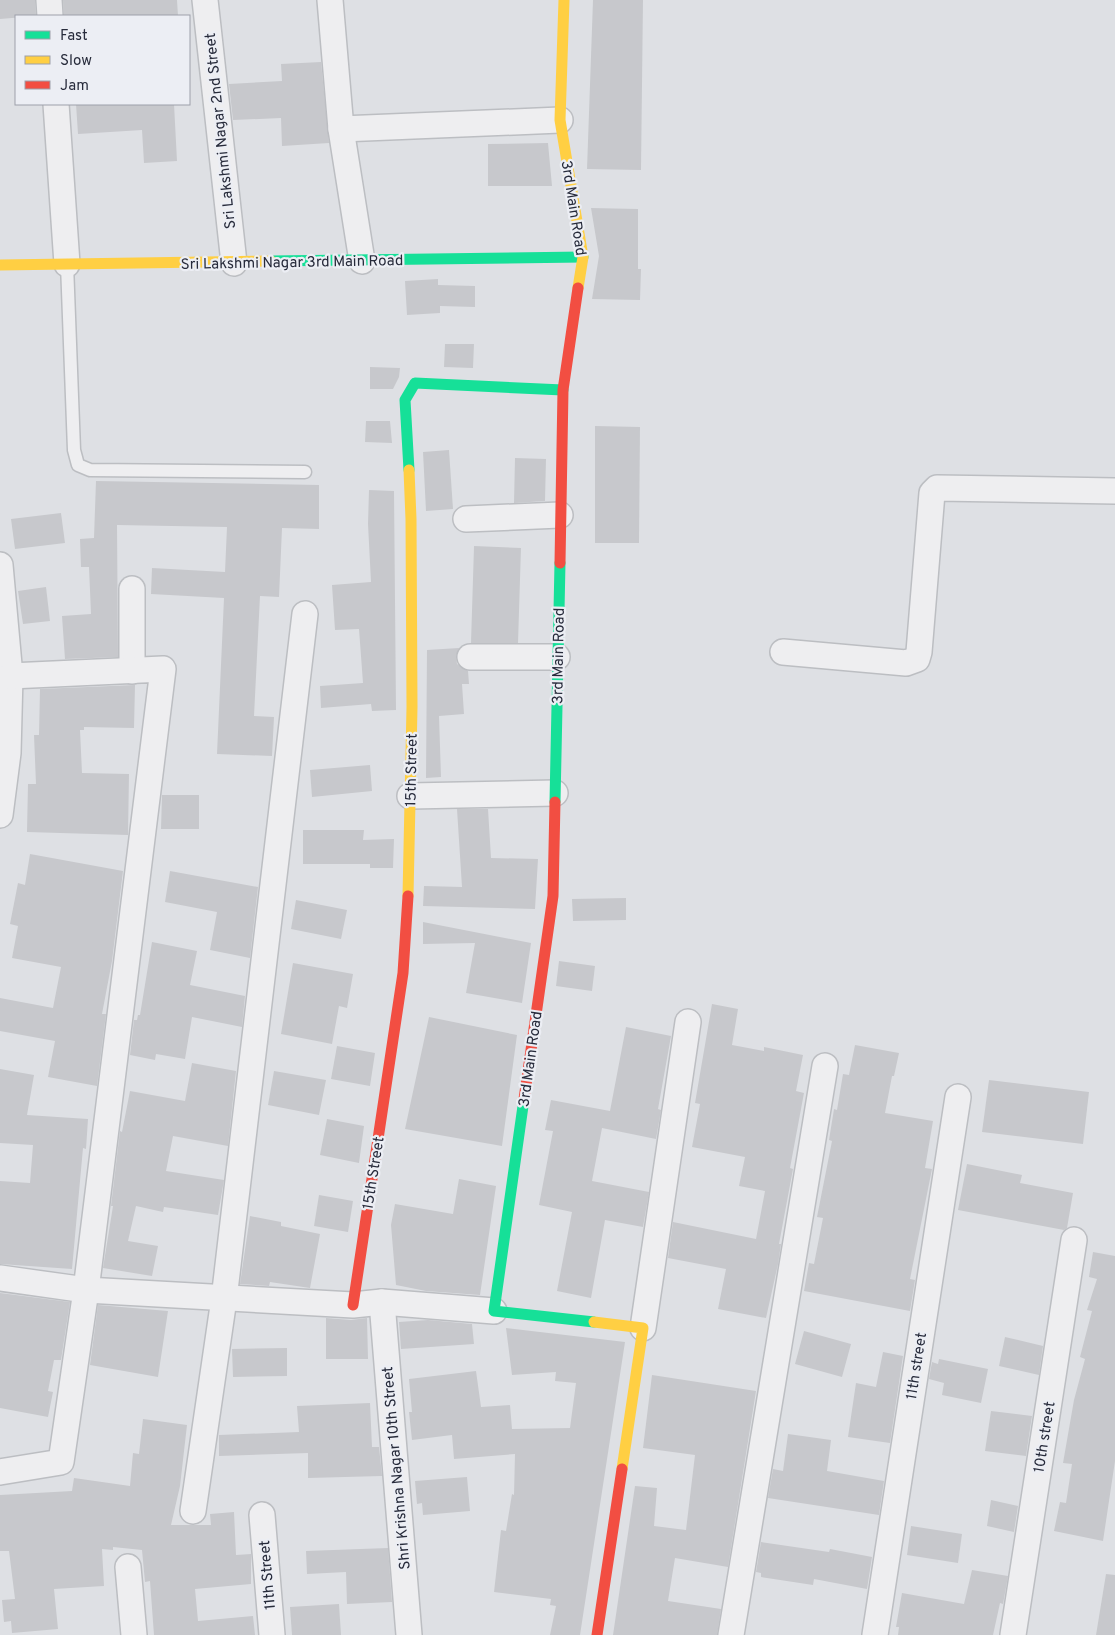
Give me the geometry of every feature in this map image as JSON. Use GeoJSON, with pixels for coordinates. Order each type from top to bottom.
{"type":"FeatureCollection","features":[{"type":"Feature","properties":{"kind":"street"},"geometry":{"type":"LineString","coordinates":[[49,0],[50,15]]}},
{"type":"Feature","properties":{"kind":"street","name":"Sri Lakshmi Nagar 2nd Street"},"geometry":{"type":"LineString","coordinates":[[205,0],[234,263]]}},
{"type":"Feature","properties":{"kind":"street"},"geometry":{"type":"LineString","coordinates":[[330,0],[341,129],[362,261]]}},
{"type":"Feature","properties":{"kind":"street","name":"3rd Main Road"},"geometry":{"type":"LineString","coordinates":[[494,1311],[552,896],[563,390],[583,257],[560,120],[564,0]]}},
{"type":"Feature","properties":{"kind":"street"},"geometry":{"type":"LineString","coordinates":[[56,105],[67,264]]}},
{"type":"Feature","properties":{"kind":"street"},"geometry":{"type":"LineString","coordinates":[[341,129],[560,120]]}},
{"type":"Feature","properties":{"kind":"street","name":"Sri Lakshmi Nagar 3rd Main Road"},"geometry":{"type":"LineString","coordinates":[[0,265],[583,257]]}},
{"type":"Feature","properties":{"kind":"street","name":"15th Street"},"geometry":{"type":"LineString","coordinates":[[353,1305],[403,973],[410,796],[411,519],[406,400],[409,390],[415,383],[427,382],[563,390]]}},
{"type":"Feature","properties":{"kind":"street"},"geometry":{"type":"LineString","coordinates":[[783,652],[906,662],[917,659],[932,493],[937,488],[1115,491]]}},
{"type":"Feature","properties":{"kind":"street"},"geometry":{"type":"LineString","coordinates":[[466,519],[560,515]]}},
{"type":"Feature","properties":{"kind":"street"},"geometry":{"type":"LineString","coordinates":[[0,565],[10,676],[0,815]]}},
{"type":"Feature","properties":{"kind":"street"},"geometry":{"type":"LineString","coordinates":[[132,590],[132,671]]}},
{"type":"Feature","properties":{"kind":"street"},"geometry":{"type":"LineString","coordinates":[[193,1511],[224,1299],[305,614]]}},
{"type":"Feature","properties":{"kind":"street"},"geometry":{"type":"LineString","coordinates":[[470,658],[558,657]]}},
{"type":"Feature","properties":{"kind":"street"},"geometry":{"type":"LineString","coordinates":[[0,1472],[61,1462],[86,1290],[163,669],[10,676]]}},
{"type":"Feature","properties":{"kind":"street"},"geometry":{"type":"LineString","coordinates":[[410,796],[555,792]]}},
{"type":"Feature","properties":{"kind":"street"},"geometry":{"type":"LineString","coordinates":[[597,1635],[688,1022]]}},
{"type":"Feature","properties":{"kind":"street"},"geometry":{"type":"LineString","coordinates":[[731,1635],[825,1066]]}},
{"type":"Feature","properties":{"kind":"street","name":"11th street"},"geometry":{"type":"LineString","coordinates":[[875,1635],[958,1097]]}},
{"type":"Feature","properties":{"kind":"street","name":"10th street"},"geometry":{"type":"LineString","coordinates":[[1013,1635],[1074,1240]]}},
{"type":"Feature","properties":{"kind":"street"},"geometry":{"type":"LineString","coordinates":[[0,1278],[86,1290],[224,1299],[353,1305],[382,1302],[494,1311],[643,1328]]}},
{"type":"Feature","properties":{"kind":"street","name":"Shri Krishna Nagar 10th Street"},"geometry":{"type":"LineString","coordinates":[[382,1302],[409,1635]]}},
{"type":"Feature","properties":{"kind":"street","name":"11th Street"},"geometry":{"type":"LineString","coordinates":[[262,1515],[272,1635]]}},
{"type":"Feature","properties":{"kind":"street"},"geometry":{"type":"LineString","coordinates":[[128,1568],[134,1635]]}},
{"type":"Feature","properties":{"kind":"lane"},"geometry":{"type":"LineString","coordinates":[[67,264],[74,450],[78,465],[90,470],[305,472]]}},
{"type":"Feature","properties":{"kind":"building"},"geometry":{"type":"Polygon","coordinates":[[[0,0],[35,0],[36,15],[15,15],[15,18],[0,19],[0,0]]]}},
{"type":"Feature","properties":{"kind":"building"},"geometry":{"type":"Polygon","coordinates":[[[63,0],[177,0],[178,15],[64,15],[63,0]]]}},
{"type":"Feature","properties":{"kind":"building"},"geometry":{"type":"Polygon","coordinates":[[[593,0],[643,0],[641,170],[587,169],[593,0]]]}},
{"type":"Feature","properties":{"kind":"building"},"geometry":{"type":"Polygon","coordinates":[[[321,62],[329,143],[282,146],[281,118],[233,120],[229,84],[282,81],[281,64],[321,62]]]}},
{"type":"Feature","properties":{"kind":"building"},"geometry":{"type":"Polygon","coordinates":[[[76,105],[174,105],[177,161],[144,163],[142,130],[78,134],[76,105]]]}},
{"type":"Feature","properties":{"kind":"building"},"geometry":{"type":"Polygon","coordinates":[[[548,143],[552,186],[488,186],[488,144],[548,143]]]}},
{"type":"Feature","properties":{"kind":"building"},"geometry":{"type":"Polygon","coordinates":[[[591,208],[638,209],[638,269],[641,269],[640,300],[592,299],[599,256],[591,208]]]}},
{"type":"Feature","properties":{"kind":"building"},"geometry":{"type":"Polygon","coordinates":[[[438,279],[438,285],[475,286],[475,307],[440,306],[440,313],[407,315],[405,281],[438,279]]]}},
{"type":"Feature","properties":{"kind":"building"},"geometry":{"type":"Polygon","coordinates":[[[445,344],[474,344],[473,368],[444,367],[445,344]]]}},
{"type":"Feature","properties":{"kind":"building"},"geometry":{"type":"Polygon","coordinates":[[[370,367],[400,368],[399,377],[393,389],[370,389],[370,367]]]}},
{"type":"Feature","properties":{"kind":"building"},"geometry":{"type":"Polygon","coordinates":[[[366,421],[390,421],[392,443],[365,442],[366,421]]]}},
{"type":"Feature","properties":{"kind":"building"},"geometry":{"type":"Polygon","coordinates":[[[595,426],[640,427],[639,543],[595,543],[595,426]]]}},
{"type":"Feature","properties":{"kind":"building"},"geometry":{"type":"Polygon","coordinates":[[[449,450],[453,509],[426,511],[423,452],[449,450]]]}},
{"type":"Feature","properties":{"kind":"building"},"geometry":{"type":"Polygon","coordinates":[[[515,458],[546,459],[545,501],[514,503],[515,458]]]}},
{"type":"Feature","properties":{"kind":"building"},"geometry":{"type":"Polygon","coordinates":[[[96,481],[319,485],[319,529],[282,528],[279,597],[260,596],[254,716],[274,717],[272,756],[217,754],[224,598],[151,594],[152,568],[225,572],[227,527],[117,525],[118,657],[65,659],[62,616],[91,614],[89,567],[81,567],[80,539],[94,538],[96,481]]]}},
{"type":"Feature","properties":{"kind":"building"},"geometry":{"type":"Polygon","coordinates":[[[369,490],[394,491],[396,710],[372,711],[371,704],[321,708],[320,686],[363,683],[359,629],[335,630],[332,585],[371,582],[368,524],[369,490]]]}},
{"type":"Feature","properties":{"kind":"building"},"geometry":{"type":"Polygon","coordinates":[[[61,513],[65,543],[15,549],[11,519],[61,513]]]}},
{"type":"Feature","properties":{"kind":"building"},"geometry":{"type":"Polygon","coordinates":[[[474,546],[521,548],[518,643],[471,643],[474,546]]]}},
{"type":"Feature","properties":{"kind":"building"},"geometry":{"type":"Polygon","coordinates":[[[46,587],[50,621],[23,624],[18,591],[46,587]]]}},
{"type":"Feature","properties":{"kind":"building"},"geometry":{"type":"Polygon","coordinates":[[[459,648],[456,657],[457,664],[468,671],[469,684],[462,684],[464,714],[439,716],[441,777],[426,778],[427,650],[459,648]]]}},
{"type":"Feature","properties":{"kind":"building"},"geometry":{"type":"Polygon","coordinates":[[[135,685],[134,728],[84,727],[84,730],[80,730],[82,773],[129,774],[128,835],[27,832],[28,784],[36,784],[34,735],[39,735],[40,689],[135,685]]]}},
{"type":"Feature","properties":{"kind":"building"},"geometry":{"type":"Polygon","coordinates":[[[370,765],[372,791],[312,797],[310,770],[370,765]]]}},
{"type":"Feature","properties":{"kind":"building"},"geometry":{"type":"Polygon","coordinates":[[[162,795],[199,795],[199,829],[161,829],[162,795]]]}},
{"type":"Feature","properties":{"kind":"building"},"geometry":{"type":"Polygon","coordinates":[[[457,809],[488,809],[491,858],[538,859],[535,909],[423,906],[424,886],[462,887],[457,809]]]}},
{"type":"Feature","properties":{"kind":"building"},"geometry":{"type":"Polygon","coordinates":[[[303,830],[364,830],[363,840],[394,839],[393,868],[370,868],[370,864],[303,864],[303,830]]]}},
{"type":"Feature","properties":{"kind":"building"},"geometry":{"type":"Polygon","coordinates":[[[30,854],[123,871],[112,961],[102,1014],[106,1014],[97,1086],[48,1077],[55,1041],[0,1031],[0,998],[53,1008],[61,967],[12,958],[18,926],[10,924],[18,883],[25,885],[30,854]]]}},
{"type":"Feature","properties":{"kind":"building"},"geometry":{"type":"Polygon","coordinates":[[[170,871],[258,887],[250,958],[210,950],[217,912],[165,902],[170,871]]]}},
{"type":"Feature","properties":{"kind":"building"},"geometry":{"type":"Polygon","coordinates":[[[626,898],[626,920],[573,921],[572,899],[626,898]]]}},
{"type":"Feature","properties":{"kind":"building"},"geometry":{"type":"Polygon","coordinates":[[[296,900],[347,910],[341,939],[291,929],[296,900]]]}},
{"type":"Feature","properties":{"kind":"building"},"geometry":{"type":"Polygon","coordinates":[[[423,922],[531,943],[522,1003],[466,993],[475,943],[423,944],[423,922]]]}},
{"type":"Feature","properties":{"kind":"building"},"geometry":{"type":"Polygon","coordinates":[[[152,942],[197,951],[190,985],[245,996],[242,1027],[192,1017],[185,1059],[156,1054],[155,1060],[130,1055],[134,1020],[137,1020],[138,1015],[140,1015],[152,942]]]}},
{"type":"Feature","properties":{"kind":"building"},"geometry":{"type":"Polygon","coordinates":[[[559,961],[595,966],[592,991],[556,986],[559,961]]]}},
{"type":"Feature","properties":{"kind":"building"},"geometry":{"type":"Polygon","coordinates":[[[293,963],[353,974],[347,1008],[339,1006],[332,1044],[281,1034],[293,963]]]}},
{"type":"Feature","properties":{"kind":"building"},"geometry":{"type":"Polygon","coordinates":[[[712,1004],[738,1009],[732,1045],[764,1051],[764,1047],[803,1055],[796,1091],[804,1093],[790,1168],[793,1169],[779,1244],[781,1244],[778,1264],[766,1318],[718,1309],[726,1269],[668,1258],[673,1222],[756,1239],[765,1191],[739,1186],[745,1157],[692,1147],[700,1104],[695,1103],[712,1004]]]}},
{"type":"Feature","properties":{"kind":"building"},"geometry":{"type":"Polygon","coordinates":[[[429,1017],[517,1035],[502,1146],[405,1129],[429,1017]]]}},
{"type":"Feature","properties":{"kind":"building"},"geometry":{"type":"Polygon","coordinates":[[[626,1027],[671,1036],[658,1109],[661,1110],[656,1139],[602,1128],[592,1181],[649,1192],[643,1227],[605,1220],[591,1298],[557,1291],[572,1212],[539,1205],[553,1131],[545,1130],[551,1100],[610,1111],[626,1027]]]}},
{"type":"Feature","properties":{"kind":"building"},"geometry":{"type":"Polygon","coordinates":[[[855,1045],[899,1053],[894,1076],[892,1076],[885,1113],[933,1121],[925,1168],[932,1169],[910,1279],[915,1280],[910,1311],[804,1291],[809,1263],[814,1264],[823,1218],[817,1217],[832,1141],[829,1140],[834,1109],[837,1110],[843,1074],[849,1075],[855,1045]]]}},
{"type":"Feature","properties":{"kind":"building"},"geometry":{"type":"Polygon","coordinates":[[[337,1046],[375,1053],[370,1086],[331,1079],[337,1046]]]}},
{"type":"Feature","properties":{"kind":"building"},"geometry":{"type":"Polygon","coordinates":[[[192,1063],[236,1071],[228,1146],[173,1136],[166,1171],[224,1180],[218,1215],[164,1207],[163,1212],[136,1206],[128,1241],[158,1246],[152,1276],[103,1268],[113,1206],[111,1206],[120,1131],[122,1132],[130,1091],[185,1101],[192,1063]]]}},
{"type":"Feature","properties":{"kind":"building"},"geometry":{"type":"Polygon","coordinates":[[[0,1069],[34,1075],[27,1115],[88,1119],[86,1149],[83,1148],[72,1269],[0,1264],[0,1181],[30,1183],[33,1145],[0,1143],[0,1069]]]}},
{"type":"Feature","properties":{"kind":"building"},"geometry":{"type":"Polygon","coordinates":[[[274,1071],[326,1080],[319,1115],[268,1105],[274,1071]]]}},
{"type":"Feature","properties":{"kind":"building"},"geometry":{"type":"Polygon","coordinates":[[[989,1080],[1089,1092],[1083,1144],[982,1132],[989,1080]]]}},
{"type":"Feature","properties":{"kind":"building"},"geometry":{"type":"Polygon","coordinates":[[[327,1119],[364,1126],[359,1163],[320,1155],[327,1119]]]}},
{"type":"Feature","properties":{"kind":"building"},"geometry":{"type":"Polygon","coordinates":[[[967,1164],[1022,1175],[1020,1183],[1073,1193],[1067,1228],[1064,1230],[958,1210],[967,1164]]]}},
{"type":"Feature","properties":{"kind":"building"},"geometry":{"type":"Polygon","coordinates":[[[459,1179],[496,1186],[480,1295],[426,1291],[396,1285],[391,1225],[395,1204],[453,1214],[459,1179]]]}},
{"type":"Feature","properties":{"kind":"building"},"geometry":{"type":"Polygon","coordinates":[[[319,1195],[353,1201],[348,1232],[314,1226],[319,1195]]]}},
{"type":"Feature","properties":{"kind":"building"},"geometry":{"type":"Polygon","coordinates":[[[250,1216],[281,1222],[281,1226],[320,1234],[310,1288],[270,1282],[269,1286],[240,1284],[250,1216]]]}},
{"type":"Feature","properties":{"kind":"building"},"geometry":{"type":"Polygon","coordinates":[[[1093,1252],[1115,1256],[1115,1461],[1103,1541],[1054,1531],[1060,1502],[1066,1503],[1072,1464],[1063,1463],[1074,1400],[1085,1359],[1080,1357],[1092,1311],[1087,1310],[1097,1279],[1089,1277],[1093,1252]]]}},
{"type":"Feature","properties":{"kind":"building"},"geometry":{"type":"Polygon","coordinates":[[[0,1293],[70,1302],[61,1360],[54,1360],[48,1391],[53,1392],[48,1417],[0,1408],[0,1293]]]}},
{"type":"Feature","properties":{"kind":"building"},"geometry":{"type":"Polygon","coordinates":[[[98,1305],[168,1311],[158,1377],[90,1365],[98,1305]]]}},
{"type":"Feature","properties":{"kind":"building"},"geometry":{"type":"Polygon","coordinates":[[[326,1318],[351,1320],[367,1318],[368,1359],[326,1359],[326,1318]]]}},
{"type":"Feature","properties":{"kind":"building"},"geometry":{"type":"Polygon","coordinates":[[[428,1320],[472,1324],[474,1344],[401,1349],[399,1322],[428,1320]]]}},
{"type":"Feature","properties":{"kind":"building"},"geometry":{"type":"Polygon","coordinates":[[[506,1328],[625,1342],[580,1635],[550,1635],[556,1606],[550,1605],[551,1599],[494,1592],[501,1530],[506,1531],[512,1494],[514,1495],[515,1454],[454,1459],[452,1435],[412,1440],[409,1412],[412,1412],[409,1379],[476,1371],[481,1407],[510,1405],[512,1429],[570,1428],[576,1383],[555,1381],[556,1372],[512,1375],[506,1328]]]}},
{"type":"Feature","properties":{"kind":"building"},"geometry":{"type":"Polygon","coordinates":[[[804,1331],[851,1344],[842,1377],[795,1364],[804,1331]]]}},
{"type":"Feature","properties":{"kind":"building"},"geometry":{"type":"Polygon","coordinates":[[[1005,1337],[1043,1346],[1039,1375],[999,1366],[1005,1337]]]}},
{"type":"Feature","properties":{"kind":"building"},"geometry":{"type":"Polygon","coordinates":[[[287,1348],[287,1376],[233,1377],[232,1349],[287,1348]]]}},
{"type":"Feature","properties":{"kind":"building"},"geometry":{"type":"Polygon","coordinates":[[[883,1352],[903,1356],[890,1443],[848,1437],[856,1383],[876,1387],[883,1352]]]}},
{"type":"Feature","properties":{"kind":"building"},"geometry":{"type":"Polygon","coordinates":[[[939,1359],[988,1369],[981,1403],[942,1395],[944,1383],[929,1379],[932,1362],[938,1364],[939,1359]]]}},
{"type":"Feature","properties":{"kind":"building"},"geometry":{"type":"Polygon","coordinates":[[[652,1375],[756,1391],[728,1567],[675,1558],[668,1601],[721,1609],[717,1635],[613,1635],[635,1486],[657,1488],[654,1526],[686,1530],[695,1455],[643,1448],[652,1375]]]}},
{"type":"Feature","properties":{"kind":"building"},"geometry":{"type":"Polygon","coordinates":[[[370,1403],[372,1447],[379,1447],[382,1476],[308,1478],[308,1453],[219,1456],[219,1435],[299,1432],[297,1406],[370,1403]]]}},
{"type":"Feature","properties":{"kind":"building"},"geometry":{"type":"Polygon","coordinates":[[[991,1411],[1032,1416],[1026,1456],[985,1451],[991,1411]]]}},
{"type":"Feature","properties":{"kind":"building"},"geometry":{"type":"Polygon","coordinates":[[[143,1419],[187,1425],[180,1486],[171,1525],[211,1525],[210,1514],[234,1512],[236,1555],[251,1554],[251,1584],[195,1589],[198,1621],[253,1616],[255,1635],[154,1635],[150,1581],[145,1582],[142,1550],[113,1547],[113,1550],[102,1549],[104,1586],[54,1589],[58,1629],[12,1633],[11,1621],[4,1622],[2,1600],[15,1599],[9,1551],[0,1551],[0,1495],[72,1491],[74,1478],[130,1486],[133,1453],[139,1454],[143,1419]]]}},
{"type":"Feature","properties":{"kind":"building"},"geometry":{"type":"Polygon","coordinates":[[[788,1434],[831,1440],[827,1471],[884,1481],[879,1515],[768,1498],[773,1469],[783,1471],[788,1434]]]}},
{"type":"Feature","properties":{"kind":"building"},"geometry":{"type":"Polygon","coordinates":[[[467,1477],[470,1511],[423,1515],[422,1503],[417,1504],[415,1481],[467,1477]]]}},
{"type":"Feature","properties":{"kind":"building"},"geometry":{"type":"Polygon","coordinates":[[[991,1500],[1018,1506],[1014,1532],[987,1526],[991,1500]]]}},
{"type":"Feature","properties":{"kind":"building"},"geometry":{"type":"Polygon","coordinates":[[[911,1526],[962,1534],[958,1563],[907,1555],[911,1526]]]}},
{"type":"Feature","properties":{"kind":"building"},"geometry":{"type":"Polygon","coordinates":[[[761,1542],[829,1552],[830,1549],[872,1557],[867,1589],[814,1579],[813,1585],[761,1577],[761,1573],[756,1572],[761,1542]]]}},
{"type":"Feature","properties":{"kind":"building"},"geometry":{"type":"Polygon","coordinates":[[[388,1548],[392,1602],[347,1604],[346,1572],[307,1574],[306,1551],[388,1548]]]}},
{"type":"Feature","properties":{"kind":"building"},"geometry":{"type":"Polygon","coordinates":[[[972,1570],[1008,1576],[1003,1604],[1000,1603],[993,1635],[898,1635],[899,1627],[896,1627],[902,1593],[964,1604],[972,1570]]]}},
{"type":"Feature","properties":{"kind":"building"},"geometry":{"type":"Polygon","coordinates":[[[1106,1574],[1115,1575],[1115,1635],[1096,1635],[1106,1574]]]}},
{"type":"Feature","properties":{"kind":"building"},"geometry":{"type":"Polygon","coordinates":[[[339,1604],[341,1635],[292,1635],[290,1607],[339,1604]]]}},
{"type":"Feature","properties":{"kind":"traffic: fast"},"geometry":{"type":"LineString","coordinates":[[271,261],[583,257]]}},
{"type":"Feature","properties":{"kind":"traffic: fast"},"geometry":{"type":"LineString","coordinates":[[409,470],[405,400],[415,383],[563,390]]}},
{"type":"Feature","properties":{"kind":"traffic: fast"},"geometry":{"type":"LineString","coordinates":[[555,802],[560,563]]}},
{"type":"Feature","properties":{"kind":"traffic: fast"},"geometry":{"type":"LineString","coordinates":[[524,1099],[494,1311],[594,1322]]}},
{"type":"Feature","properties":{"kind":"traffic: slow"},"geometry":{"type":"LineString","coordinates":[[564,0],[560,120],[583,257],[578,288]]}},
{"type":"Feature","properties":{"kind":"traffic: slow"},"geometry":{"type":"LineString","coordinates":[[0,265],[271,261]]}},
{"type":"Feature","properties":{"kind":"traffic: slow"},"geometry":{"type":"LineString","coordinates":[[408,896],[412,707],[409,470]]}},
{"type":"Feature","properties":{"kind":"traffic: slow"},"geometry":{"type":"LineString","coordinates":[[594,1322],[643,1328],[622,1469]]}},
{"type":"Feature","properties":{"kind":"traffic: jam"},"geometry":{"type":"LineString","coordinates":[[560,563],[563,390],[578,288]]}},
{"type":"Feature","properties":{"kind":"traffic: jam"},"geometry":{"type":"LineString","coordinates":[[524,1099],[553,896],[555,802]]}},
{"type":"Feature","properties":{"kind":"traffic: jam"},"geometry":{"type":"LineString","coordinates":[[353,1305],[403,973],[408,896]]}},
{"type":"Feature","properties":{"kind":"traffic: jam"},"geometry":{"type":"LineString","coordinates":[[597,1635],[622,1469]]}}]}
